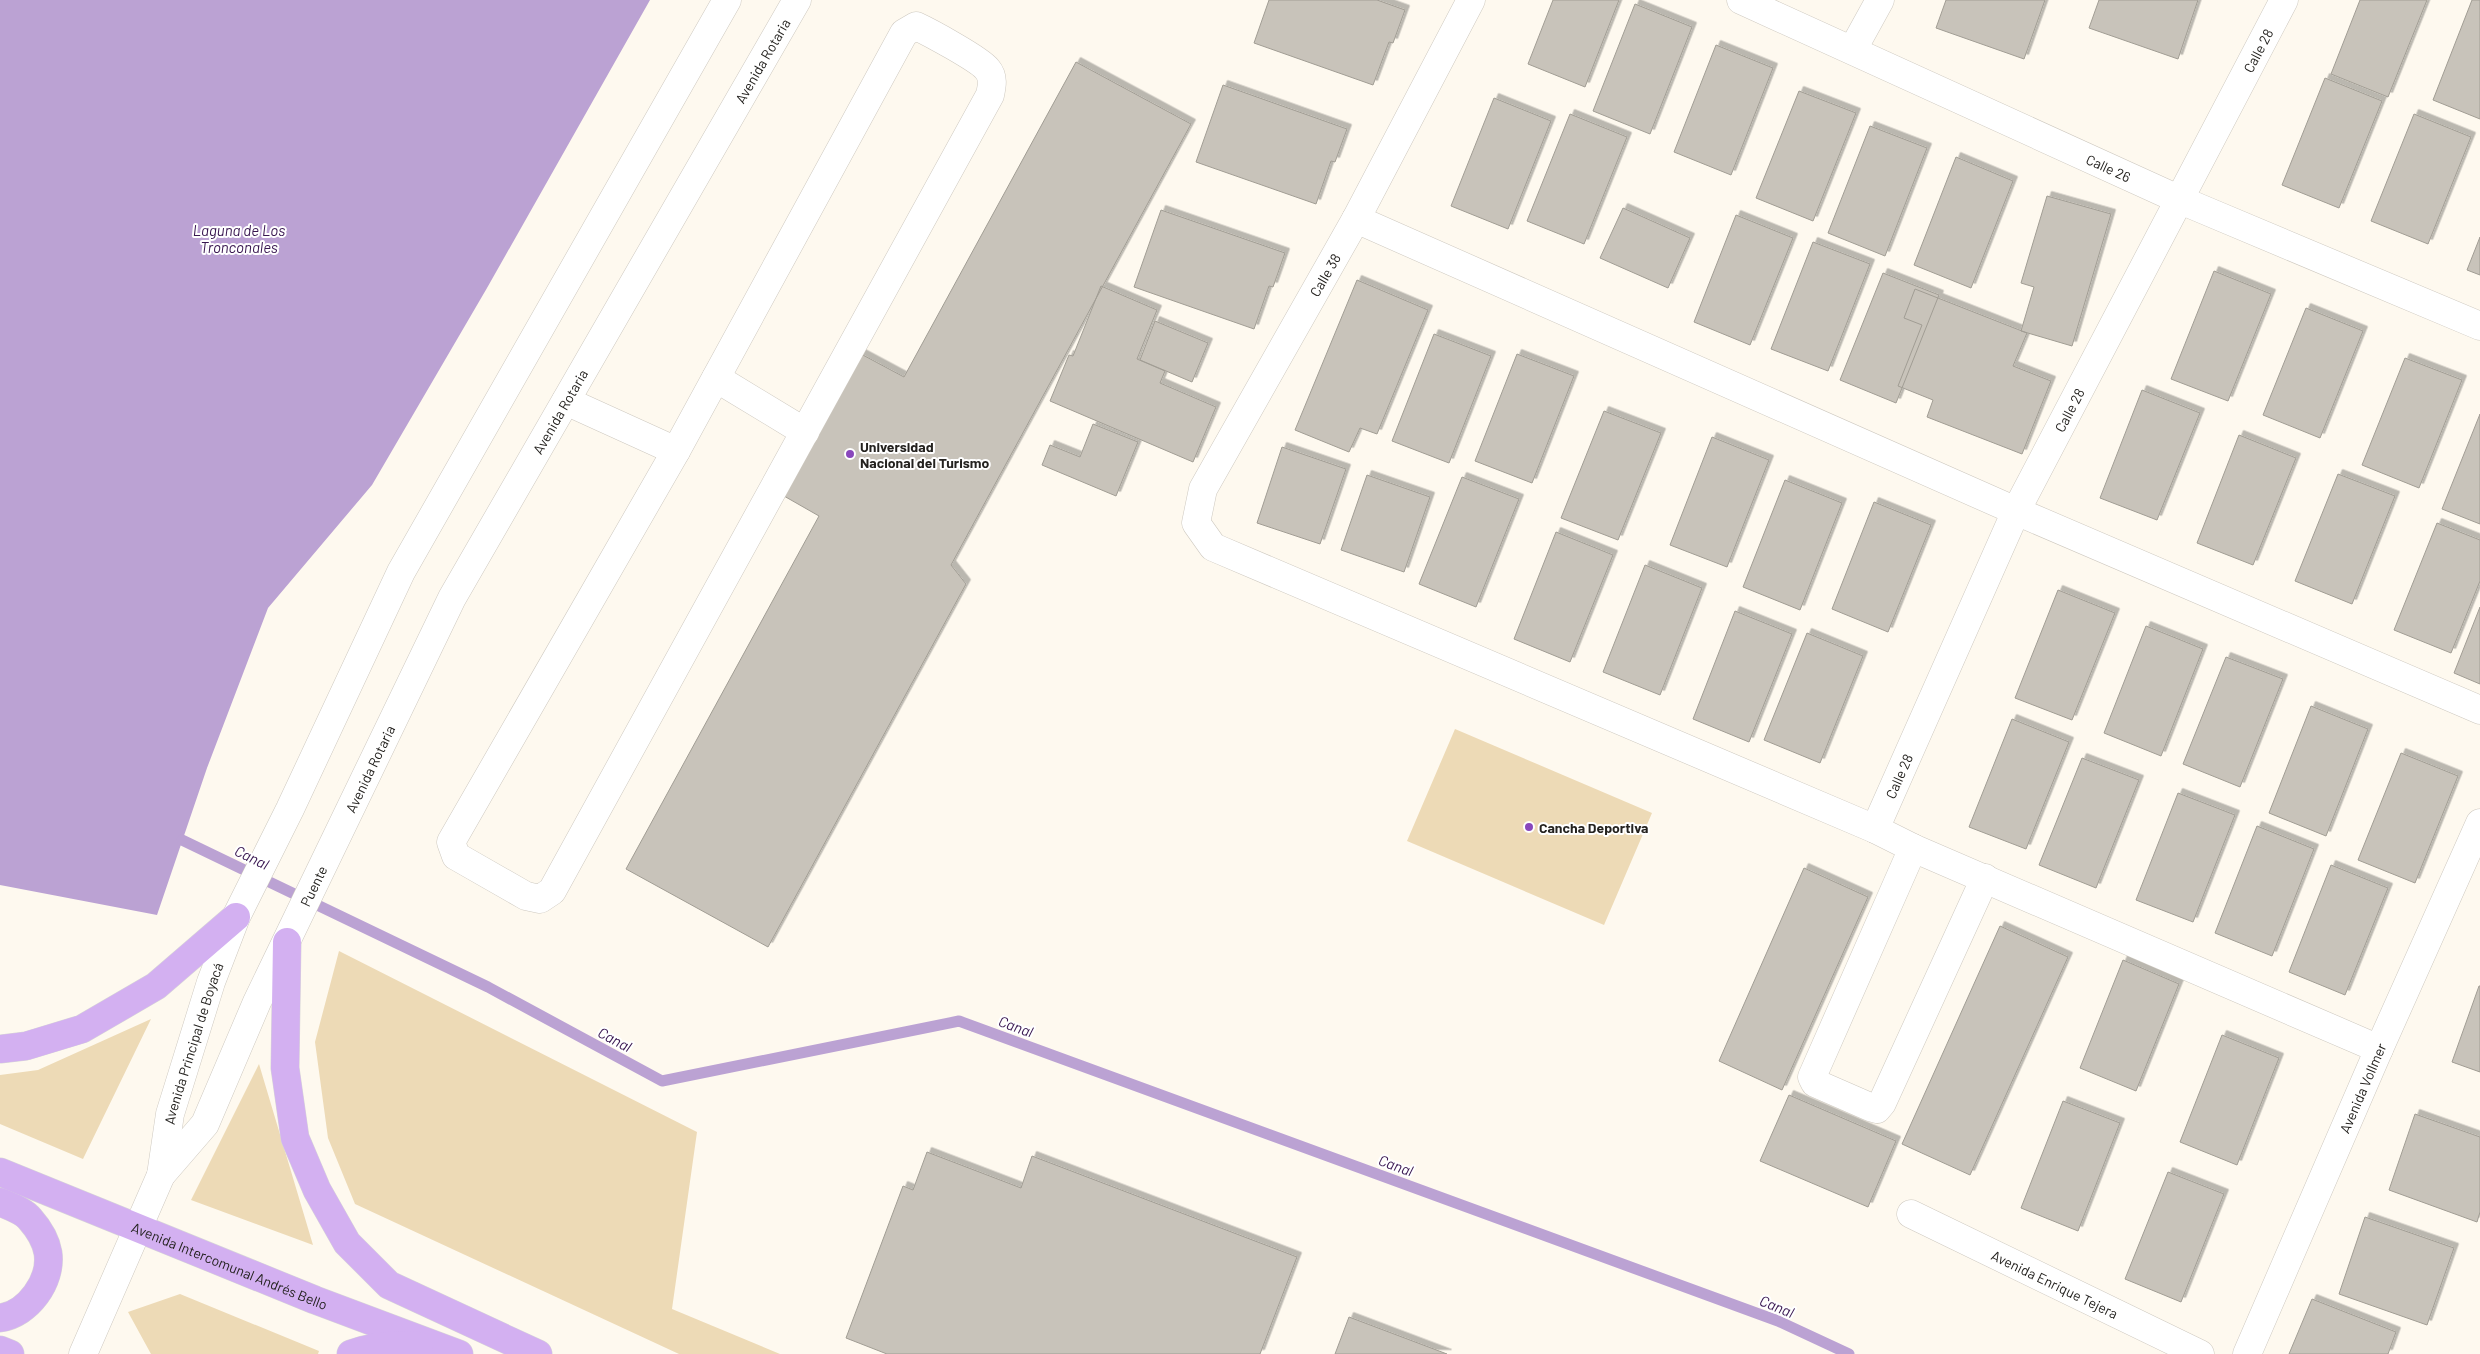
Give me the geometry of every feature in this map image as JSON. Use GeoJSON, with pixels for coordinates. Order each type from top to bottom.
{"type":"FeatureCollection","features":[{"type":"Feature","properties":{"kind":"main road"},"geometry":{"type":"LineString","coordinates":[[0,1050],[26,1046],[82,1029],[156,986],[236,915]]}},
{"type":"Feature","properties":{"kind":"main road"},"geometry":{"type":"LineString","coordinates":[[287,941],[285,1068],[295,1138],[317,1190],[347,1243],[389,1285],[538,1354]]}},
{"type":"Feature","properties":{"kind":"main road","name":"Avenida Intercomunal Andrés Bello"},"geometry":{"type":"LineString","coordinates":[[0,1172],[315,1300],[451,1351]]}},
{"type":"Feature","properties":{"kind":"main road"},"geometry":{"type":"LineString","coordinates":[[0,1202],[29,1217],[42,1235],[48,1254],[46,1273],[35,1296],[21,1312],[0,1318]]}},
{"type":"Feature","properties":{"kind":"main road"},"geometry":{"type":"LineString","coordinates":[[351,1354],[368,1348],[398,1344],[451,1351]]}},
{"type":"Feature","properties":{"kind":"main road"},"geometry":{"type":"LineString","coordinates":[[0,1350],[10,1354]]}},
{"type":"Feature","properties":{"kind":"street"},"geometry":{"type":"LineString","coordinates":[[236,915],[290,808],[401,572],[727,0]]}},
{"type":"Feature","properties":{"kind":"street","name":"Avenida Rotaria"},"geometry":{"type":"LineString","coordinates":[[340,833],[452,598],[797,0]]}},
{"type":"Feature","properties":{"kind":"street","name":"Calle 38"},"geometry":{"type":"LineString","coordinates":[[1471,0],[1356,219],[1203,489],[1196,523],[1213,547],[1875,829]]}},
{"type":"Feature","properties":{"kind":"street","name":"Calle 26"},"geometry":{"type":"LineString","coordinates":[[1741,0],[1853,49],[2178,198],[2480,326]]}},
{"type":"Feature","properties":{"kind":"street"},"geometry":{"type":"LineString","coordinates":[[1853,49],[1880,0]]}},
{"type":"Feature","properties":{"kind":"street","name":"Calle 28"},"geometry":{"type":"LineString","coordinates":[[1875,829],[2016,511],[2178,198],[2284,0]]}},
{"type":"Feature","properties":{"kind":"street"},"geometry":{"type":"LineString","coordinates":[[916,26],[930,32],[987,69],[993,81],[990,95],[806,432],[552,891],[540,900],[526,896],[456,856],[451,842],[676,451],[904,33],[916,26]]}},
{"type":"Feature","properties":{"kind":"street"},"geometry":{"type":"LineString","coordinates":[[1356,219],[2016,511],[2480,710]]}},
{"type":"Feature","properties":{"kind":"street"},"geometry":{"type":"LineString","coordinates":[[716,378],[806,432]]}},
{"type":"Feature","properties":{"kind":"street"},"geometry":{"type":"LineString","coordinates":[[566,401],[676,451]]}},
{"type":"Feature","properties":{"kind":"street","name":"Avenida Vollmer"},"geometry":{"type":"LineString","coordinates":[[2247,1354],[2379,1048],[2480,823]]}},
{"type":"Feature","properties":{"kind":"street"},"geometry":{"type":"LineString","coordinates":[[1875,829],[1914,848],[2379,1048]]}},
{"type":"Feature","properties":{"kind":"street","name":"Puente"},"geometry":{"type":"LineString","coordinates":[[287,941],[340,833]]}},
{"type":"Feature","properties":{"kind":"street"},"geometry":{"type":"LineString","coordinates":[[1914,848],[1812,1077],[1815,1083],[1870,1107],[1877,1109],[1882,1103],[1984,878]]}},
{"type":"Feature","properties":{"kind":"street","name":"Avenida Principal de Boyacá"},"geometry":{"type":"LineString","coordinates":[[83,1354],[161,1175],[170,1114],[211,982],[236,915]]}},
{"type":"Feature","properties":{"kind":"street","name":"Avenida Principal de Boyacá"},"geometry":{"type":"LineString","coordinates":[[161,1175],[205,1124],[257,1002],[287,941]]}},
{"type":"Feature","properties":{"kind":"street","name":"Avenida Enrique Tejera"},"geometry":{"type":"LineString","coordinates":[[1911,1214],[2200,1354]]}},
{"type":"Feature","properties":{"kind":"shaded area","name":"Cancha Deportiva"},"geometry":{"type":"Polygon","coordinates":[[[1455,729],[1652,813],[1604,925],[1407,841],[1455,729]]]}},
{"type":"Feature","properties":{"kind":"shaded area"},"geometry":{"type":"Polygon","coordinates":[[[339,951],[697,1132],[672,1309],[780,1354],[679,1354],[355,1204],[328,1138],[315,1042],[339,951]]]}},
{"type":"Feature","properties":{"kind":"shaded area"},"geometry":{"type":"Polygon","coordinates":[[[151,1019],[83,1159],[0,1124],[0,1075],[38,1070],[151,1019]]]}},
{"type":"Feature","properties":{"kind":"shaded area"},"geometry":{"type":"Polygon","coordinates":[[[259,1064],[313,1245],[191,1200],[259,1064]]]}},
{"type":"Feature","properties":{"kind":"shaded area"},"geometry":{"type":"Polygon","coordinates":[[[180,1294],[319,1351],[318,1354],[151,1354],[128,1312],[180,1294]]]}},
{"type":"Feature","properties":{"kind":"water","name":"Laguna de Los Tronconales"},"geometry":{"type":"Polygon","coordinates":[[[0,0],[650,0],[487,288],[372,485],[268,608],[207,768],[157,915],[0,885],[0,0]]]}},
{"type":"Feature","properties":{"kind":"building"},"geometry":{"type":"Polygon","coordinates":[[[1269,0],[1377,0],[1405,10],[1393,43],[1389,42],[1373,85],[1254,43],[1269,0]]]}},
{"type":"Feature","properties":{"kind":"building"},"geometry":{"type":"Polygon","coordinates":[[[1553,0],[1619,0],[1585,87],[1528,64],[1553,0]]]}},
{"type":"Feature","properties":{"kind":"building"},"geometry":{"type":"Polygon","coordinates":[[[1946,0],[2045,0],[2024,59],[1936,28],[1946,0]]]}},
{"type":"Feature","properties":{"kind":"building"},"geometry":{"type":"Polygon","coordinates":[[[2099,0],[2198,0],[2178,59],[2089,28],[2099,0]]]}},
{"type":"Feature","properties":{"kind":"building"},"geometry":{"type":"Polygon","coordinates":[[[2360,0],[2427,0],[2388,97],[2331,74],[2360,0]]]}},
{"type":"Feature","properties":{"kind":"building"},"geometry":{"type":"Polygon","coordinates":[[[2472,0],[2480,0],[2480,119],[2433,100],[2472,0]]]}},
{"type":"Feature","properties":{"kind":"building"},"geometry":{"type":"Polygon","coordinates":[[[1635,4],[1692,27],[1650,134],[1593,111],[1635,4]]]}},
{"type":"Feature","properties":{"kind":"building"},"geometry":{"type":"Polygon","coordinates":[[[1716,45],[1773,68],[1731,175],[1674,152],[1716,45]]]}},
{"type":"Feature","properties":{"kind":"building","name":"Universidad Nacional del Turismo"},"geometry":{"type":"Polygon","coordinates":[[[1076,62],[1191,124],[951,565],[966,584],[768,947],[626,869],[819,516],[784,496],[861,354],[904,377],[1076,62]]]}},
{"type":"Feature","properties":{"kind":"building"},"geometry":{"type":"Polygon","coordinates":[[[2325,78],[2382,101],[2339,208],[2282,185],[2325,78]]]}},
{"type":"Feature","properties":{"kind":"building"},"geometry":{"type":"Polygon","coordinates":[[[1223,85],[1347,129],[1335,162],[1331,161],[1316,204],[1196,162],[1223,85]]]}},
{"type":"Feature","properties":{"kind":"building"},"geometry":{"type":"Polygon","coordinates":[[[1799,91],[1856,113],[1813,221],[1756,198],[1799,91]]]}},
{"type":"Feature","properties":{"kind":"building"},"geometry":{"type":"Polygon","coordinates":[[[1494,98],[1551,121],[1508,229],[1451,206],[1494,98]]]}},
{"type":"Feature","properties":{"kind":"building"},"geometry":{"type":"Polygon","coordinates":[[[1570,114],[1627,137],[1584,244],[1527,221],[1570,114]]]}},
{"type":"Feature","properties":{"kind":"building"},"geometry":{"type":"Polygon","coordinates":[[[2414,114],[2471,137],[2428,244],[2371,221],[2414,114]]]}},
{"type":"Feature","properties":{"kind":"building"},"geometry":{"type":"Polygon","coordinates":[[[1870,126],[1927,148],[1885,256],[1828,233],[1870,126]]]}},
{"type":"Feature","properties":{"kind":"building"},"geometry":{"type":"Polygon","coordinates":[[[1956,157],[2013,181],[1971,288],[1914,265],[1956,157]]]}},
{"type":"Feature","properties":{"kind":"building"},"geometry":{"type":"Polygon","coordinates":[[[2047,196],[2111,214],[2072,346],[2021,331],[2034,287],[2021,283],[2047,196]]]}},
{"type":"Feature","properties":{"kind":"building"},"geometry":{"type":"Polygon","coordinates":[[[1623,208],[1690,238],[1668,288],[1600,258],[1623,208]]]}},
{"type":"Feature","properties":{"kind":"building"},"geometry":{"type":"Polygon","coordinates":[[[1161,210],[1285,253],[1273,287],[1269,286],[1254,329],[1134,287],[1161,210]]]}},
{"type":"Feature","properties":{"kind":"building"},"geometry":{"type":"Polygon","coordinates":[[[1736,215],[1793,238],[1750,345],[1694,322],[1736,215]]]}},
{"type":"Feature","properties":{"kind":"building"},"geometry":{"type":"Polygon","coordinates":[[[2480,237],[2480,275],[2467,270],[2480,237]]]}},
{"type":"Feature","properties":{"kind":"building"},"geometry":{"type":"Polygon","coordinates":[[[1813,242],[1870,264],[1828,371],[1771,349],[1813,242]]]}},
{"type":"Feature","properties":{"kind":"building"},"geometry":{"type":"Polygon","coordinates":[[[2214,271],[2271,294],[2228,401],[2171,379],[2214,271]]]}},
{"type":"Feature","properties":{"kind":"building"},"geometry":{"type":"Polygon","coordinates":[[[1883,273],[1939,295],[1896,403],[1840,380],[1883,273]]]}},
{"type":"Feature","properties":{"kind":"building"},"geometry":{"type":"Polygon","coordinates":[[[1357,280],[1428,310],[1377,434],[1360,428],[1349,452],[1295,430],[1357,280]]]}},
{"type":"Feature","properties":{"kind":"building"},"geometry":{"type":"Polygon","coordinates":[[[1101,286],[1157,310],[1137,359],[1165,371],[1160,383],[1216,407],[1193,462],[1050,401],[1069,355],[1073,356],[1101,286]]]}},
{"type":"Feature","properties":{"kind":"building"},"geometry":{"type":"Polygon","coordinates":[[[1915,289],[2027,333],[2013,366],[2051,381],[2022,454],[1927,417],[1933,400],[1898,386],[1922,325],[1904,318],[1915,289]]]}},
{"type":"Feature","properties":{"kind":"building"},"geometry":{"type":"Polygon","coordinates":[[[2306,308],[2363,331],[2320,438],[2263,415],[2306,308]]]}},
{"type":"Feature","properties":{"kind":"building"},"geometry":{"type":"Polygon","coordinates":[[[1155,321],[1208,343],[1192,382],[1140,360],[1155,321]]]}},
{"type":"Feature","properties":{"kind":"building"},"geometry":{"type":"Polygon","coordinates":[[[1434,334],[1491,356],[1449,463],[1392,441],[1434,334]]]}},
{"type":"Feature","properties":{"kind":"building"},"geometry":{"type":"Polygon","coordinates":[[[1517,354],[1574,376],[1532,483],[1475,461],[1517,354]]]}},
{"type":"Feature","properties":{"kind":"building"},"geometry":{"type":"Polygon","coordinates":[[[2405,358],[2462,380],[2419,488],[2362,465],[2405,358]]]}},
{"type":"Feature","properties":{"kind":"building"},"geometry":{"type":"Polygon","coordinates":[[[2142,390],[2200,413],[2157,520],[2100,498],[2142,390]]]}},
{"type":"Feature","properties":{"kind":"building"},"geometry":{"type":"Polygon","coordinates":[[[1604,411],[1661,433],[1618,540],[1561,518],[1604,411]]]}},
{"type":"Feature","properties":{"kind":"building"},"geometry":{"type":"Polygon","coordinates":[[[2480,414],[2480,524],[2442,509],[2480,414]]]}},
{"type":"Feature","properties":{"kind":"building"},"geometry":{"type":"Polygon","coordinates":[[[1093,424],[1138,442],[1116,496],[1042,465],[1050,445],[1080,457],[1093,424]]]}},
{"type":"Feature","properties":{"kind":"building"},"geometry":{"type":"Polygon","coordinates":[[[2239,435],[2296,458],[2253,565],[2197,543],[2239,435]]]}},
{"type":"Feature","properties":{"kind":"building"},"geometry":{"type":"Polygon","coordinates":[[[1712,437],[1769,460],[1727,567],[1670,545],[1712,437]]]}},
{"type":"Feature","properties":{"kind":"building"},"geometry":{"type":"Polygon","coordinates":[[[1282,447],[1346,469],[1320,544],[1257,523],[1282,447]]]}},
{"type":"Feature","properties":{"kind":"building"},"geometry":{"type":"Polygon","coordinates":[[[2338,474],[2395,496],[2352,604],[2295,581],[2338,474]]]}},
{"type":"Feature","properties":{"kind":"building"},"geometry":{"type":"Polygon","coordinates":[[[1367,475],[1430,497],[1404,572],[1341,550],[1367,475]]]}},
{"type":"Feature","properties":{"kind":"building"},"geometry":{"type":"Polygon","coordinates":[[[1462,477],[1519,499],[1476,607],[1419,584],[1462,477]]]}},
{"type":"Feature","properties":{"kind":"building"},"geometry":{"type":"Polygon","coordinates":[[[1785,480],[1842,503],[1800,610],[1743,587],[1785,480]]]}},
{"type":"Feature","properties":{"kind":"building"},"geometry":{"type":"Polygon","coordinates":[[[1874,502],[1931,525],[1888,632],[1832,609],[1874,502]]]}},
{"type":"Feature","properties":{"kind":"building"},"geometry":{"type":"Polygon","coordinates":[[[2437,523],[2480,540],[2480,581],[2451,653],[2394,630],[2437,523]]]}},
{"type":"Feature","properties":{"kind":"building"},"geometry":{"type":"Polygon","coordinates":[[[1556,532],[1613,555],[1570,662],[1514,639],[1556,532]]]}},
{"type":"Feature","properties":{"kind":"building"},"geometry":{"type":"Polygon","coordinates":[[[1645,565],[1702,588],[1660,695],[1603,672],[1645,565]]]}},
{"type":"Feature","properties":{"kind":"building"},"geometry":{"type":"Polygon","coordinates":[[[2058,590],[2115,613],[2072,720],[2015,698],[2058,590]]]}},
{"type":"Feature","properties":{"kind":"building"},"geometry":{"type":"Polygon","coordinates":[[[2480,607],[2480,684],[2454,673],[2480,607]]]}},
{"type":"Feature","properties":{"kind":"building"},"geometry":{"type":"Polygon","coordinates":[[[1735,611],[1792,634],[1749,742],[1693,719],[1735,611]]]}},
{"type":"Feature","properties":{"kind":"building"},"geometry":{"type":"Polygon","coordinates":[[[2146,626],[2203,649],[2161,756],[2104,733],[2146,626]]]}},
{"type":"Feature","properties":{"kind":"building"},"geometry":{"type":"Polygon","coordinates":[[[1807,633],[1863,656],[1820,763],[1764,740],[1807,633]]]}},
{"type":"Feature","properties":{"kind":"building"},"geometry":{"type":"Polygon","coordinates":[[[2226,657],[2283,679],[2240,787],[2183,764],[2226,657]]]}},
{"type":"Feature","properties":{"kind":"building"},"geometry":{"type":"Polygon","coordinates":[[[2311,706],[2368,729],[2326,836],[2269,813],[2311,706]]]}},
{"type":"Feature","properties":{"kind":"building"},"geometry":{"type":"Polygon","coordinates":[[[2012,719],[2069,742],[2026,849],[1969,827],[2012,719]]]}},
{"type":"Feature","properties":{"kind":"building"},"geometry":{"type":"Polygon","coordinates":[[[2401,753],[2458,776],[2415,883],[2358,860],[2401,753]]]}},
{"type":"Feature","properties":{"kind":"building"},"geometry":{"type":"Polygon","coordinates":[[[2082,758],[2139,780],[2096,888],[2039,865],[2082,758]]]}},
{"type":"Feature","properties":{"kind":"building"},"geometry":{"type":"Polygon","coordinates":[[[2178,793],[2235,815],[2193,922],[2136,900],[2178,793]]]}},
{"type":"Feature","properties":{"kind":"building"},"geometry":{"type":"Polygon","coordinates":[[[2257,826],[2314,849],[2272,956],[2215,933],[2257,826]]]}},
{"type":"Feature","properties":{"kind":"building"},"geometry":{"type":"Polygon","coordinates":[[[2331,865],[2388,888],[2345,995],[2289,972],[2331,865]]]}},
{"type":"Feature","properties":{"kind":"building"},"geometry":{"type":"Polygon","coordinates":[[[1804,868],[1868,897],[1782,1090],[1719,1061],[1804,868]]]}},
{"type":"Feature","properties":{"kind":"building"},"geometry":{"type":"Polygon","coordinates":[[[2000,926],[2068,957],[1970,1175],[1902,1144],[2000,926]]]}},
{"type":"Feature","properties":{"kind":"building"},"geometry":{"type":"Polygon","coordinates":[[[2123,960],[2179,984],[2136,1091],[2080,1068],[2123,960]]]}},
{"type":"Feature","properties":{"kind":"building"},"geometry":{"type":"Polygon","coordinates":[[[2480,986],[2480,1072],[2452,1062],[2480,986]]]}},
{"type":"Feature","properties":{"kind":"building"},"geometry":{"type":"Polygon","coordinates":[[[2222,1035],[2279,1058],[2237,1165],[2180,1142],[2222,1035]]]}},
{"type":"Feature","properties":{"kind":"building"},"geometry":{"type":"Polygon","coordinates":[[[1789,1095],[1896,1141],[1868,1207],[1760,1161],[1789,1095]]]}},
{"type":"Feature","properties":{"kind":"building"},"geometry":{"type":"Polygon","coordinates":[[[2063,1101],[2120,1123],[2078,1231],[2021,1208],[2063,1101]]]}},
{"type":"Feature","properties":{"kind":"building"},"geometry":{"type":"Polygon","coordinates":[[[2415,1114],[2480,1137],[2480,1212],[2477,1222],[2389,1190],[2415,1114]]]}},
{"type":"Feature","properties":{"kind":"building"},"geometry":{"type":"Polygon","coordinates":[[[927,1152],[1021,1188],[1032,1156],[1297,1257],[1260,1354],[887,1354],[846,1338],[903,1186],[913,1190],[927,1152]]]}},
{"type":"Feature","properties":{"kind":"building"},"geometry":{"type":"Polygon","coordinates":[[[2168,1172],[2224,1194],[2181,1302],[2125,1279],[2168,1172]]]}},
{"type":"Feature","properties":{"kind":"building"},"geometry":{"type":"Polygon","coordinates":[[[2365,1217],[2454,1248],[2427,1325],[2339,1294],[2365,1217]]]}},
{"type":"Feature","properties":{"kind":"building"},"geometry":{"type":"Polygon","coordinates":[[[2312,1299],[2396,1332],[2388,1354],[2289,1354],[2312,1299]]]}},
{"type":"Feature","properties":{"kind":"building"},"geometry":{"type":"Polygon","coordinates":[[[1349,1317],[1447,1354],[1335,1354],[1349,1317]]]}},
{"type":"Feature","properties":{"kind":"waterway","name":"Canal"},"geometry":{"type":"LineString","coordinates":[[182,840],[488,987],[662,1081],[959,1021],[1778,1321],[1849,1354]]}},
{"type":"Feature","properties":{"kind":"place","name":"Universidad Nacional del Turismo"},"geometry":{"type":"Point","coordinates":[850,454]}},
{"type":"Feature","properties":{"kind":"place","name":"Cancha Deportiva"},"geometry":{"type":"Point","coordinates":[1529,827]}}]}
